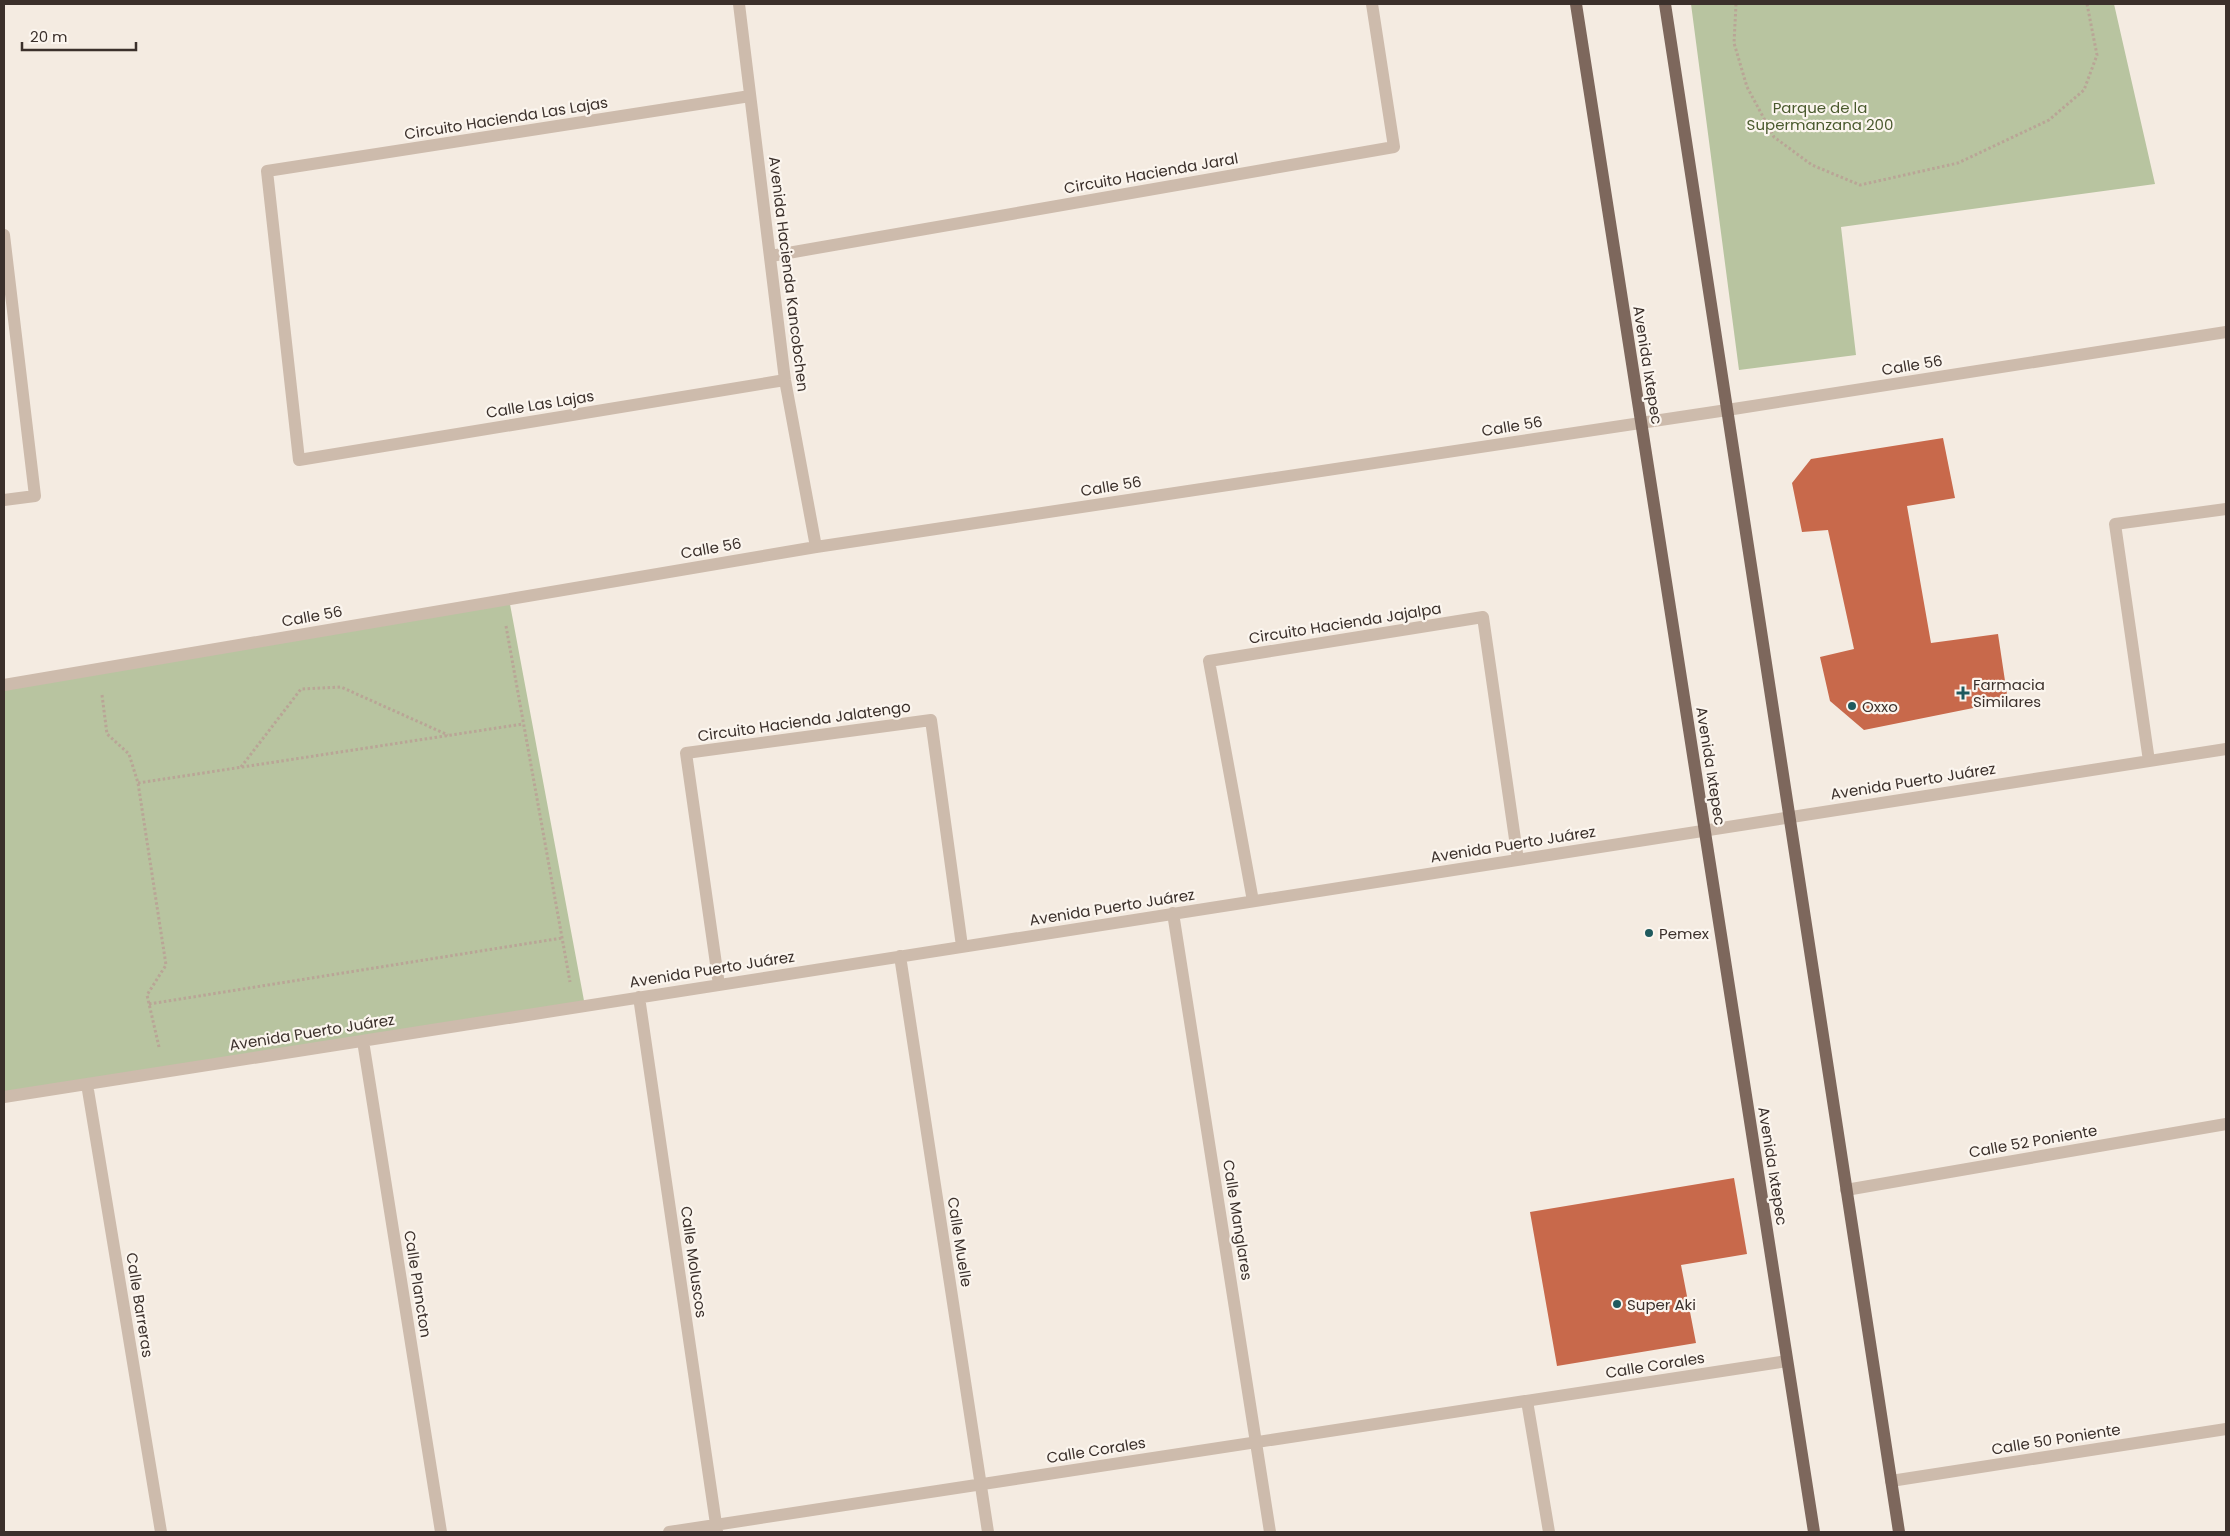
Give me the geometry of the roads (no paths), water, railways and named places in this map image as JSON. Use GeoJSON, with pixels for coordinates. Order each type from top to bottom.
{"type":"FeatureCollection","features":[{"type":"Feature","properties":{"kind":"main road","name":"Avenida Ixtepec"},"geometry":{"type":"LineString","coordinates":[[1576,4],[1814,1532]]}},
{"type":"Feature","properties":{"kind":"main road"},"geometry":{"type":"LineString","coordinates":[[1664,4],[1898,1532]]}},
{"type":"Feature","properties":{"kind":"street","name":"Avenida Hacienda Kancobchen"},"geometry":{"type":"LineString","coordinates":[[739,4],[785,380],[816,547]]}},
{"type":"Feature","properties":{"kind":"street","name":"Circuito Hacienda Jaral"},"geometry":{"type":"LineString","coordinates":[[770,256],[1394,147],[1372,4]]}},
{"type":"Feature","properties":{"kind":"street","name":"Circuito Hacienda Las Lajas"},"geometry":{"type":"LineString","coordinates":[[299,460],[267,171],[750,96]]}},
{"type":"Feature","properties":{"kind":"street"},"geometry":{"type":"LineString","coordinates":[[4,235],[35,496],[4,500]]}},
{"type":"Feature","properties":{"kind":"street","name":"Calle 56"},"geometry":{"type":"LineString","coordinates":[[4,685],[816,547],[1727,410],[2226,332]]}},
{"type":"Feature","properties":{"kind":"street","name":"Calle Las Lajas"},"geometry":{"type":"LineString","coordinates":[[299,460],[785,380]]}},
{"type":"Feature","properties":{"kind":"street"},"geometry":{"type":"LineString","coordinates":[[2149,761],[2115,524],[2226,509]]}},
{"type":"Feature","properties":{"kind":"street","name":"Circuito Hacienda Jajalpa"},"geometry":{"type":"LineString","coordinates":[[1253,901],[1209,661],[1483,616],[1518,860]]}},
{"type":"Feature","properties":{"kind":"street","name":"Circuito Hacienda Jalatengo"},"geometry":{"type":"LineString","coordinates":[[719,985],[686,753],[931,720],[962,946]]}},
{"type":"Feature","properties":{"kind":"street","name":"Avenida Puerto Juárez"},"geometry":{"type":"LineString","coordinates":[[4,1097],[2226,749]]}},
{"type":"Feature","properties":{"kind":"street","name":"Calle Manglares"},"geometry":{"type":"LineString","coordinates":[[1173,914],[1270,1532]]}},
{"type":"Feature","properties":{"kind":"street","name":"Calle Muelle"},"geometry":{"type":"LineString","coordinates":[[900,956],[988,1532]]}},
{"type":"Feature","properties":{"kind":"street","name":"Calle Moluscos"},"geometry":{"type":"LineString","coordinates":[[639,997],[717,1529]]}},
{"type":"Feature","properties":{"kind":"street","name":"Calle Plancton"},"geometry":{"type":"LineString","coordinates":[[363,1040],[441,1532]]}},
{"type":"Feature","properties":{"kind":"street","name":"Calle Barreras"},"geometry":{"type":"LineString","coordinates":[[88,1084],[161,1532]]}},
{"type":"Feature","properties":{"kind":"street","name":"Calle 52 Poniente"},"geometry":{"type":"LineString","coordinates":[[1846,1190],[2226,1124]]}},
{"type":"Feature","properties":{"kind":"street","name":"Calle Corales"},"geometry":{"type":"LineString","coordinates":[[669,1532],[717,1529],[980,1485],[1788,1361]]}},
{"type":"Feature","properties":{"kind":"street"},"geometry":{"type":"LineString","coordinates":[[1527,1401],[1549,1532]]}},
{"type":"Feature","properties":{"kind":"street","name":"Calle 50 Poniente"},"geometry":{"type":"LineString","coordinates":[[1891,1481],[2226,1428]]}},
{"type":"Feature","properties":{"kind":"place","name":"Farmacia Similares"},"geometry":{"type":"Point","coordinates":[1963,693]}},
{"type":"Feature","properties":{"kind":"place","name":"Oxxo"},"geometry":{"type":"Point","coordinates":[1852,706]}},
{"type":"Feature","properties":{"kind":"place","name":"Pemex"},"geometry":{"type":"Point","coordinates":[1649,933]}},
{"type":"Feature","properties":{"kind":"place","name":"Super Aki"},"geometry":{"type":"Point","coordinates":[1617,1304]}},
{"type":"Feature","properties":{"kind":"park label","name":"Parque de la Supermanzana 200"},"geometry":{"type":"Point","coordinates":[1820,116]}}]}
